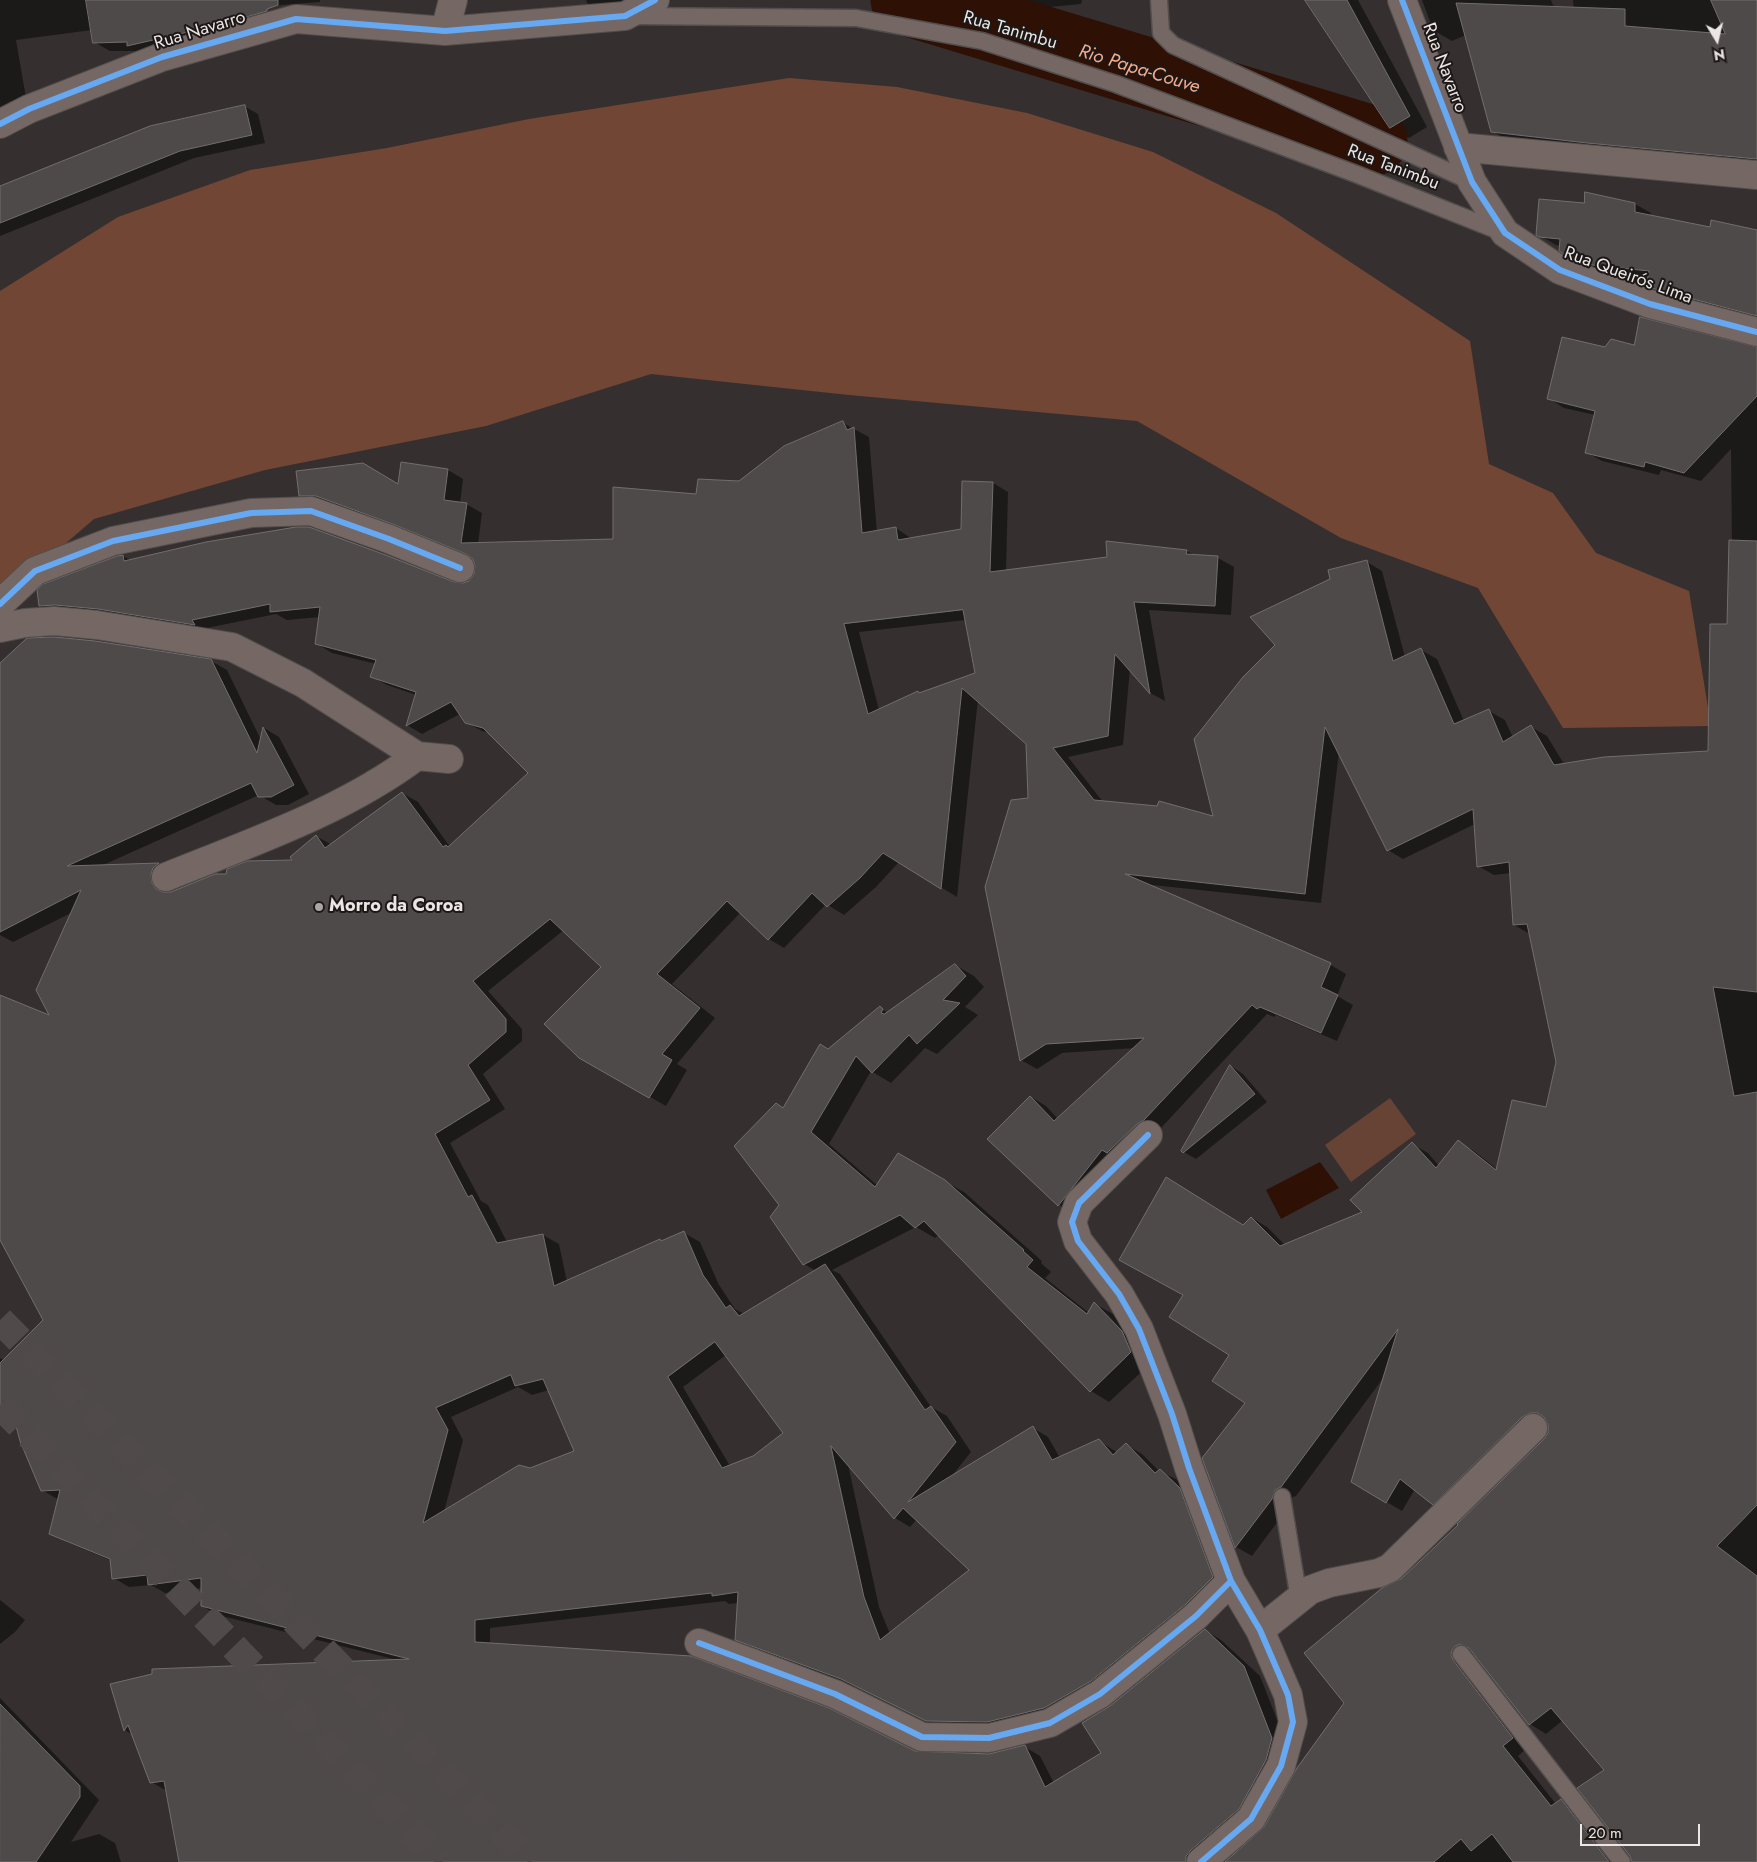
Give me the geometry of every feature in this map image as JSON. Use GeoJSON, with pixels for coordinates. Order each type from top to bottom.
{"type":"FeatureCollection","features":[{"type":"Feature","properties":{"kind":"street"},"geometry":{"type":"LineString","coordinates":[[445,31],[453,0]]}},
{"type":"Feature","properties":{"kind":"street","name":"Rua Navarro"},"geometry":{"type":"LineString","coordinates":[[0,124],[29,109],[162,57],[296,19],[445,31],[625,16],[656,0]]}},
{"type":"Feature","properties":{"kind":"street","name":"Rua Navarro"},"geometry":{"type":"LineString","coordinates":[[1402,0],[1458,147]]}},
{"type":"Feature","properties":{"kind":"street"},"geometry":{"type":"LineString","coordinates":[[1458,147],[1757,176]]}},
{"type":"Feature","properties":{"kind":"street","name":"Rua Queirós Lima"},"geometry":{"type":"LineString","coordinates":[[1458,147],[1472,182],[1505,234],[1560,270],[1650,304],[1757,332]]}},
{"type":"Feature","properties":{"kind":"street"},"geometry":{"type":"LineString","coordinates":[[0,604],[35,572],[112,541],[251,512],[311,511],[460,568]]}},
{"type":"Feature","properties":{"kind":"street"},"geometry":{"type":"LineString","coordinates":[[0,628],[25,623],[54,621],[97,625],[232,647],[303,683],[417,756],[449,759]]}},
{"type":"Feature","properties":{"kind":"street"},"geometry":{"type":"LineString","coordinates":[[166,877],[306,820],[393,774],[417,756]]}},
{"type":"Feature","properties":{"kind":"street"},"geometry":{"type":"LineString","coordinates":[[1148,1135],[1079,1203],[1072,1222],[1078,1241],[1119,1294],[1139,1329],[1172,1414],[1189,1468],[1231,1581],[1260,1630],[1288,1695],[1293,1722],[1281,1766],[1251,1819],[1201,1862]]}},
{"type":"Feature","properties":{"kind":"street"},"geometry":{"type":"LineString","coordinates":[[1260,1630],[1310,1590],[1329,1583],[1379,1573],[1390,1568],[1533,1428]]}},
{"type":"Feature","properties":{"kind":"street"},"geometry":{"type":"LineString","coordinates":[[699,1643],[835,1694],[922,1737],[989,1738],[1050,1722],[1100,1694],[1196,1616],[1231,1581]]}},
{"type":"Feature","properties":{"kind":"lane"},"geometry":{"type":"LineString","coordinates":[[1158,0],[1162,33],[1173,45],[1472,182]]}},
{"type":"Feature","properties":{"kind":"lane","name":"Rua Tanimbu"},"geometry":{"type":"LineString","coordinates":[[625,16],[856,18],[982,41],[1116,84],[1356,174],[1505,234]]}},
{"type":"Feature","properties":{"kind":"lane"},"geometry":{"type":"LineString","coordinates":[[1282,1497],[1299,1599]]}},
{"type":"Feature","properties":{"kind":"lane"},"geometry":{"type":"LineString","coordinates":[[1461,1654],[1622,1862]]}},
{"type":"Feature","properties":{"kind":"shaded area"},"geometry":{"type":"Polygon","coordinates":[[[789,78],[897,87],[1027,113],[1153,152],[1276,213],[1470,341],[1489,464],[1553,493],[1596,553],[1689,591],[1711,726],[1563,728],[1478,588],[1341,538],[1137,421],[849,395],[651,374],[486,426],[265,470],[94,519],[0,600],[0,291],[118,217],[250,170],[387,148],[529,119],[789,78]]]}},
{"type":"Feature","properties":{"kind":"shaded area"},"geometry":{"type":"Polygon","coordinates":[[[1390,1098],[1416,1134],[1351,1182],[1325,1145],[1390,1098]]]}},
{"type":"Feature","properties":{"kind":"shaded area"},"geometry":{"type":"Polygon","coordinates":[[[1320,1162],[1339,1188],[1281,1219],[1266,1190],[1320,1162]]]}},
{"type":"Feature","properties":{"kind":"building"},"geometry":{"type":"Polygon","coordinates":[[[86,0],[278,0],[278,5],[267,9],[267,11],[188,34],[188,32],[127,46],[127,42],[93,43],[86,0]]]}},
{"type":"Feature","properties":{"kind":"building"},"geometry":{"type":"Polygon","coordinates":[[[1305,0],[1347,0],[1410,116],[1390,128],[1305,0]]]}},
{"type":"Feature","properties":{"kind":"building"},"geometry":{"type":"Polygon","coordinates":[[[1711,0],[1757,0],[1757,159],[1491,132],[1456,3],[1625,9],[1625,26],[1725,34],[1711,0]]]}},
{"type":"Feature","properties":{"kind":"building"},"geometry":{"type":"Polygon","coordinates":[[[245,105],[252,135],[180,151],[0,223],[0,186],[150,126],[245,105]]]}},
{"type":"Feature","properties":{"kind":"building"},"geometry":{"type":"Polygon","coordinates":[[[1585,192],[1635,203],[1635,212],[1710,227],[1711,220],[1757,230],[1757,316],[1646,286],[1649,271],[1592,265],[1559,251],[1560,239],[1536,235],[1539,199],[1584,203],[1585,192]]]}},
{"type":"Feature","properties":{"kind":"building"},"geometry":{"type":"Polygon","coordinates":[[[1640,317],[1757,347],[1757,396],[1684,473],[1645,462],[1644,467],[1585,453],[1595,411],[1547,399],[1562,337],[1605,347],[1611,339],[1634,345],[1640,317]]]}},
{"type":"Feature","properties":{"kind":"building"},"geometry":{"type":"Polygon","coordinates":[[[843,421],[847,430],[854,427],[862,533],[896,527],[898,540],[961,529],[962,481],[993,482],[990,572],[1107,557],[1106,541],[1187,550],[1186,554],[1218,556],[1215,606],[1134,602],[1150,694],[1115,654],[1108,736],[1053,748],[1094,800],[1157,806],[1159,801],[1213,816],[1194,739],[1243,677],[1275,645],[1250,617],[1330,579],[1328,570],[1367,560],[1393,661],[1421,648],[1454,724],[1489,709],[1503,742],[1531,725],[1554,765],[1604,757],[1708,751],[1710,624],[1727,624],[1729,540],[1757,541],[1757,992],[1713,987],[1734,1096],[1757,1092],[1757,1505],[1717,1546],[1757,1576],[1757,1862],[1632,1862],[1630,1856],[1577,1788],[1604,1770],[1551,1708],[1529,1725],[1469,1648],[1460,1644],[1452,1650],[1453,1660],[1513,1738],[1503,1746],[1551,1806],[1561,1799],[1609,1862],[1513,1862],[1492,1834],[1471,1851],[1461,1839],[1434,1862],[1225,1862],[1264,1827],[1297,1768],[1344,1703],[1304,1653],[1382,1588],[1401,1579],[1544,1439],[1548,1433],[1548,1425],[1544,1417],[1538,1413],[1530,1413],[1522,1417],[1433,1505],[1400,1479],[1386,1503],[1351,1482],[1398,1329],[1281,1487],[1275,1490],[1272,1499],[1235,1548],[1202,1458],[1245,1403],[1212,1381],[1229,1355],[1169,1317],[1183,1295],[1119,1260],[1166,1177],[1243,1225],[1251,1217],[1280,1246],[1362,1212],[1350,1200],[1412,1142],[1436,1168],[1458,1140],[1496,1170],[1512,1100],[1546,1107],[1556,1062],[1527,924],[1513,925],[1509,862],[1477,867],[1473,809],[1387,851],[1325,727],[1305,894],[1125,874],[1331,963],[1321,987],[1338,995],[1321,1033],[1260,1007],[1257,1009],[1252,1005],[1144,1120],[1137,1124],[1107,1153],[1102,1150],[1058,1206],[987,1139],[1030,1096],[1054,1121],[1144,1038],[1046,1044],[1020,1061],[985,887],[1011,800],[1028,798],[1026,744],[962,688],[941,889],[883,853],[860,878],[827,907],[812,893],[768,940],[727,901],[657,974],[700,1008],[662,1054],[672,1060],[649,1098],[579,1058],[544,1024],[601,967],[550,919],[473,981],[506,1019],[506,1032],[468,1065],[490,1100],[435,1134],[468,1197],[472,1195],[497,1243],[543,1234],[554,1286],[660,1239],[661,1241],[684,1231],[703,1275],[726,1308],[730,1305],[739,1316],[825,1264],[925,1410],[931,1406],[956,1442],[908,1502],[1033,1426],[1052,1460],[1099,1439],[1113,1455],[1126,1443],[1155,1473],[1160,1469],[1180,1488],[1213,1577],[1186,1604],[1091,1681],[1044,1708],[987,1722],[926,1721],[841,1679],[735,1640],[738,1592],[712,1596],[712,1593],[475,1620],[475,1642],[691,1656],[829,1708],[915,1751],[989,1754],[1025,1745],[1045,1787],[1101,1753],[1082,1723],[1110,1706],[1205,1629],[1244,1666],[1272,1738],[1266,1760],[1239,1809],[1191,1850],[1186,1856],[1186,1862],[179,1862],[164,1781],[150,1783],[128,1725],[124,1731],[110,1684],[152,1674],[152,1669],[409,1659],[201,1606],[201,1578],[148,1585],[147,1575],[112,1579],[110,1559],[49,1534],[60,1490],[41,1491],[20,1441],[11,1407],[0,1408],[0,1363],[43,1320],[0,1240],[0,995],[49,1015],[36,990],[81,890],[0,932],[0,663],[27,638],[54,637],[95,641],[211,659],[257,753],[263,727],[294,785],[271,797],[258,797],[251,783],[67,866],[159,863],[153,868],[151,874],[152,883],[156,889],[163,892],[171,892],[215,874],[226,874],[227,869],[247,861],[292,860],[290,857],[316,835],[325,848],[402,792],[443,847],[446,845],[448,847],[528,773],[483,728],[465,723],[451,702],[406,726],[416,692],[370,677],[376,660],[315,644],[320,607],[270,612],[270,604],[192,620],[195,625],[98,609],[55,605],[39,606],[37,590],[43,584],[117,556],[123,555],[124,561],[206,542],[296,527],[309,527],[454,582],[463,583],[469,581],[474,574],[475,566],[473,559],[466,554],[316,496],[299,496],[296,471],[363,463],[398,484],[401,462],[448,469],[444,500],[467,503],[461,543],[613,539],[613,487],[696,494],[698,479],[739,481],[784,446],[843,421]],[[963,610],[844,624],[868,714],[918,691],[919,693],[975,673],[963,610]],[[715,1342],[668,1377],[722,1468],[753,1456],[783,1433],[715,1342]],[[511,1375],[436,1408],[448,1430],[423,1523],[519,1465],[530,1468],[574,1451],[543,1379],[515,1386],[511,1375]],[[831,1446],[864,1597],[880,1640],[969,1570],[903,1508],[894,1519],[831,1446]]]}},
{"type":"Feature","properties":{"kind":"building"},"geometry":{"type":"Polygon","coordinates":[[[955,964],[966,976],[943,1000],[960,1003],[917,1044],[909,1035],[872,1073],[856,1056],[811,1132],[875,1187],[898,1153],[945,1180],[1024,1250],[1033,1260],[1027,1267],[1087,1314],[1094,1302],[1122,1331],[1131,1352],[1090,1392],[924,1221],[915,1228],[900,1215],[803,1265],[770,1217],[779,1205],[734,1146],[776,1103],[783,1108],[820,1044],[828,1049],[880,1006],[883,1009],[881,1013],[884,1014],[955,964]]]}},
{"type":"Feature","properties":{"kind":"building"},"geometry":{"type":"Polygon","coordinates":[[[1230,1065],[1255,1094],[1183,1153],[1181,1151],[1230,1065]]]}},
{"type":"Feature","properties":{"kind":"building"},"geometry":{"type":"Polygon","coordinates":[[[0,1704],[80,1786],[80,1797],[36,1862],[0,1862],[0,1704]]]}},
{"type":"Feature","properties":{"kind":"waterway","name":"Rio Papa-Couve"},"geometry":{"type":"LineString","coordinates":[[906,0],[1372,141]]}},
{"type":"Feature","properties":{"kind":"tunnel"},"geometry":{"type":"LineString","coordinates":[[0,1320],[531,1862]]}},
{"type":"Feature","properties":{"kind":"tunnel"},"geometry":{"type":"LineString","coordinates":[[0,1405],[442,1862]]}},
{"type":"Feature","properties":{"kind":"cycle path"},"geometry":{"type":"LineString","coordinates":[[0,124],[29,109],[162,57],[296,19],[445,31],[625,16],[655,0]]}},
{"type":"Feature","properties":{"kind":"cycle path"},"geometry":{"type":"LineString","coordinates":[[1402,0],[1472,182],[1505,233],[1560,270],[1650,304],[1757,332]]}},
{"type":"Feature","properties":{"kind":"cycle path"},"geometry":{"type":"LineString","coordinates":[[0,604],[35,571],[113,541],[251,513],[311,511],[389,539],[460,568]]}},
{"type":"Feature","properties":{"kind":"cycle path"},"geometry":{"type":"LineString","coordinates":[[1148,1135],[1079,1203],[1072,1222],[1078,1241],[1119,1294],[1139,1329],[1172,1414],[1189,1468],[1231,1581]]}},
{"type":"Feature","properties":{"kind":"cycle path"},"geometry":{"type":"LineString","coordinates":[[699,1643],[835,1694],[922,1737],[989,1738],[1050,1723],[1100,1694],[1196,1616],[1231,1581],[1260,1630],[1288,1695],[1293,1722],[1281,1766],[1251,1819],[1201,1862]]}},
{"type":"Feature","properties":{"kind":"place","name":"Morro da Coroa"},"geometry":{"type":"Point","coordinates":[319,907]}}]}
